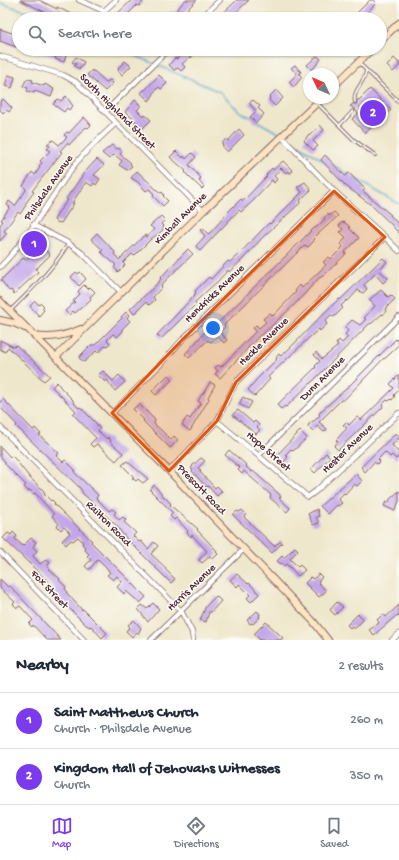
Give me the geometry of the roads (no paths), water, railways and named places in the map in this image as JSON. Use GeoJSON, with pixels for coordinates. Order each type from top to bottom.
{"type":"FeatureCollection","features":[{"type":"Feature","properties":{"kind":"main road"},"geometry":{"type":"LineString","coordinates":[[387,34],[399,23]]}},
{"type":"Feature","properties":{"kind":"main road"},"geometry":{"type":"LineString","coordinates":[[339,81],[364,56]]}},
{"type":"Feature","properties":{"kind":"main road","name":"Kimball Avenue"},"geometry":{"type":"LineString","coordinates":[[56,357],[203,211],[316,104]]}},
{"type":"Feature","properties":{"kind":"main road"},"geometry":{"type":"LineString","coordinates":[[0,301],[29,330]]}},
{"type":"Feature","properties":{"kind":"main road"},"geometry":{"type":"LineString","coordinates":[[0,320],[14,322],[29,330]]}},
{"type":"Feature","properties":{"kind":"main road"},"geometry":{"type":"LineString","coordinates":[[35,336],[45,338],[60,337],[84,328]]}},
{"type":"Feature","properties":{"kind":"main road","name":"Prescott Road"},"geometry":{"type":"LineString","coordinates":[[29,330],[169,471],[313,621],[328,640]]}},
{"type":"Feature","properties":{"kind":"street"},"geometry":{"type":"LineString","coordinates":[[79,0],[104,11],[116,0]]}},
{"type":"Feature","properties":{"kind":"street"},"geometry":{"type":"LineString","coordinates":[[207,12],[220,0]]}},
{"type":"Feature","properties":{"kind":"street","name":"South Highland Street"},"geometry":{"type":"LineString","coordinates":[[0,56],[63,75],[76,82],[203,211]]}},
{"type":"Feature","properties":{"kind":"street"},"geometry":{"type":"LineString","coordinates":[[105,112],[162,56]]}},
{"type":"Feature","properties":{"kind":"street","name":"Philsdale Avenue"},"geometry":{"type":"LineString","coordinates":[[0,267],[8,259],[33,225],[74,166],[116,123]]}},
{"type":"Feature","properties":{"kind":"street"},"geometry":{"type":"LineString","coordinates":[[282,137],[334,192],[399,251]]}},
{"type":"Feature","properties":{"kind":"street","name":"Hendricks Avenue"},"geometry":{"type":"LineString","coordinates":[[112,413],[159,366],[182,339],[334,192]]}},
{"type":"Feature","properties":{"kind":"street"},"geometry":{"type":"LineString","coordinates":[[33,225],[68,243],[82,253],[121,292]]}},
{"type":"Feature","properties":{"kind":"street","name":"Heckle Avenue"},"geometry":{"type":"LineString","coordinates":[[169,471],[217,421],[236,382],[385,237]]}},
{"type":"Feature","properties":{"kind":"street","name":"Dunn Avenue"},"geometry":{"type":"LineString","coordinates":[[259,455],[399,317]]}},
{"type":"Feature","properties":{"kind":"street","name":"Hester Avenue"},"geometry":{"type":"LineString","coordinates":[[308,497],[316,492],[399,413]]}},
{"type":"Feature","properties":{"kind":"street","name":"Hope Street"},"geometry":{"type":"LineString","coordinates":[[217,421],[259,455],[301,493],[308,497]]}},
{"type":"Feature","properties":{"kind":"street","name":"Railton Road"},"geometry":{"type":"LineString","coordinates":[[0,427],[181,611],[192,632],[193,640]]}},
{"type":"Feature","properties":{"kind":"street","name":"Harris Avenue"},"geometry":{"type":"LineString","coordinates":[[151,640],[244,549]]}},
{"type":"Feature","properties":{"kind":"street","name":"Fox Street"},"geometry":{"type":"LineString","coordinates":[[0,552],[84,640]]}},
{"type":"Feature","properties":{"kind":"street"},"geometry":{"type":"LineString","coordinates":[[392,640],[399,634]]}},
{"type":"Feature","properties":{"kind":"lane"},"geometry":{"type":"LineString","coordinates":[[358,62],[399,102]]}},
{"type":"Feature","properties":{"kind":"lane"},"geometry":{"type":"LineString","coordinates":[[354,102],[356,91],[366,74],[366,70]]}},
{"type":"Feature","properties":{"kind":"lane"},"geometry":{"type":"LineString","coordinates":[[318,104],[361,146],[375,155]]}},
{"type":"Feature","properties":{"kind":"lane"},"geometry":{"type":"LineString","coordinates":[[340,125],[353,111]]}},
{"type":"Feature","properties":{"kind":"lane"},"geometry":{"type":"LineString","coordinates":[[10,311],[41,280],[60,256],[68,243]]}},
{"type":"Feature","properties":{"kind":"waterway"},"geometry":{"type":"LineString","coordinates":[[0,3],[29,12]]}},
{"type":"Feature","properties":{"kind":"waterway"},"geometry":{"type":"LineString","coordinates":[[136,56],[220,92],[239,111],[250,117]]}},
{"type":"Feature","properties":{"kind":"waterway"},"geometry":{"type":"LineString","coordinates":[[257,121],[280,134]]}},
{"type":"Feature","properties":{"kind":"waterway"},"geometry":{"type":"LineString","coordinates":[[285,137],[323,160]]}},
{"type":"Feature","properties":{"kind":"waterway"},"geometry":{"type":"LineString","coordinates":[[337,167],[349,175]]}},
{"type":"Feature","properties":{"kind":"waterway"},"geometry":{"type":"LineString","coordinates":[[352,177],[399,204]]}},
{"type":"Feature","properties":{"kind":"place","name":"Kingdom Hall of Jehovahs Witnesses"},"geometry":{"type":"Point","coordinates":[373,113]}},
{"type":"Feature","properties":{"kind":"place","name":"Saint Matthews Church"},"geometry":{"type":"Point","coordinates":[34,244]}}]}
